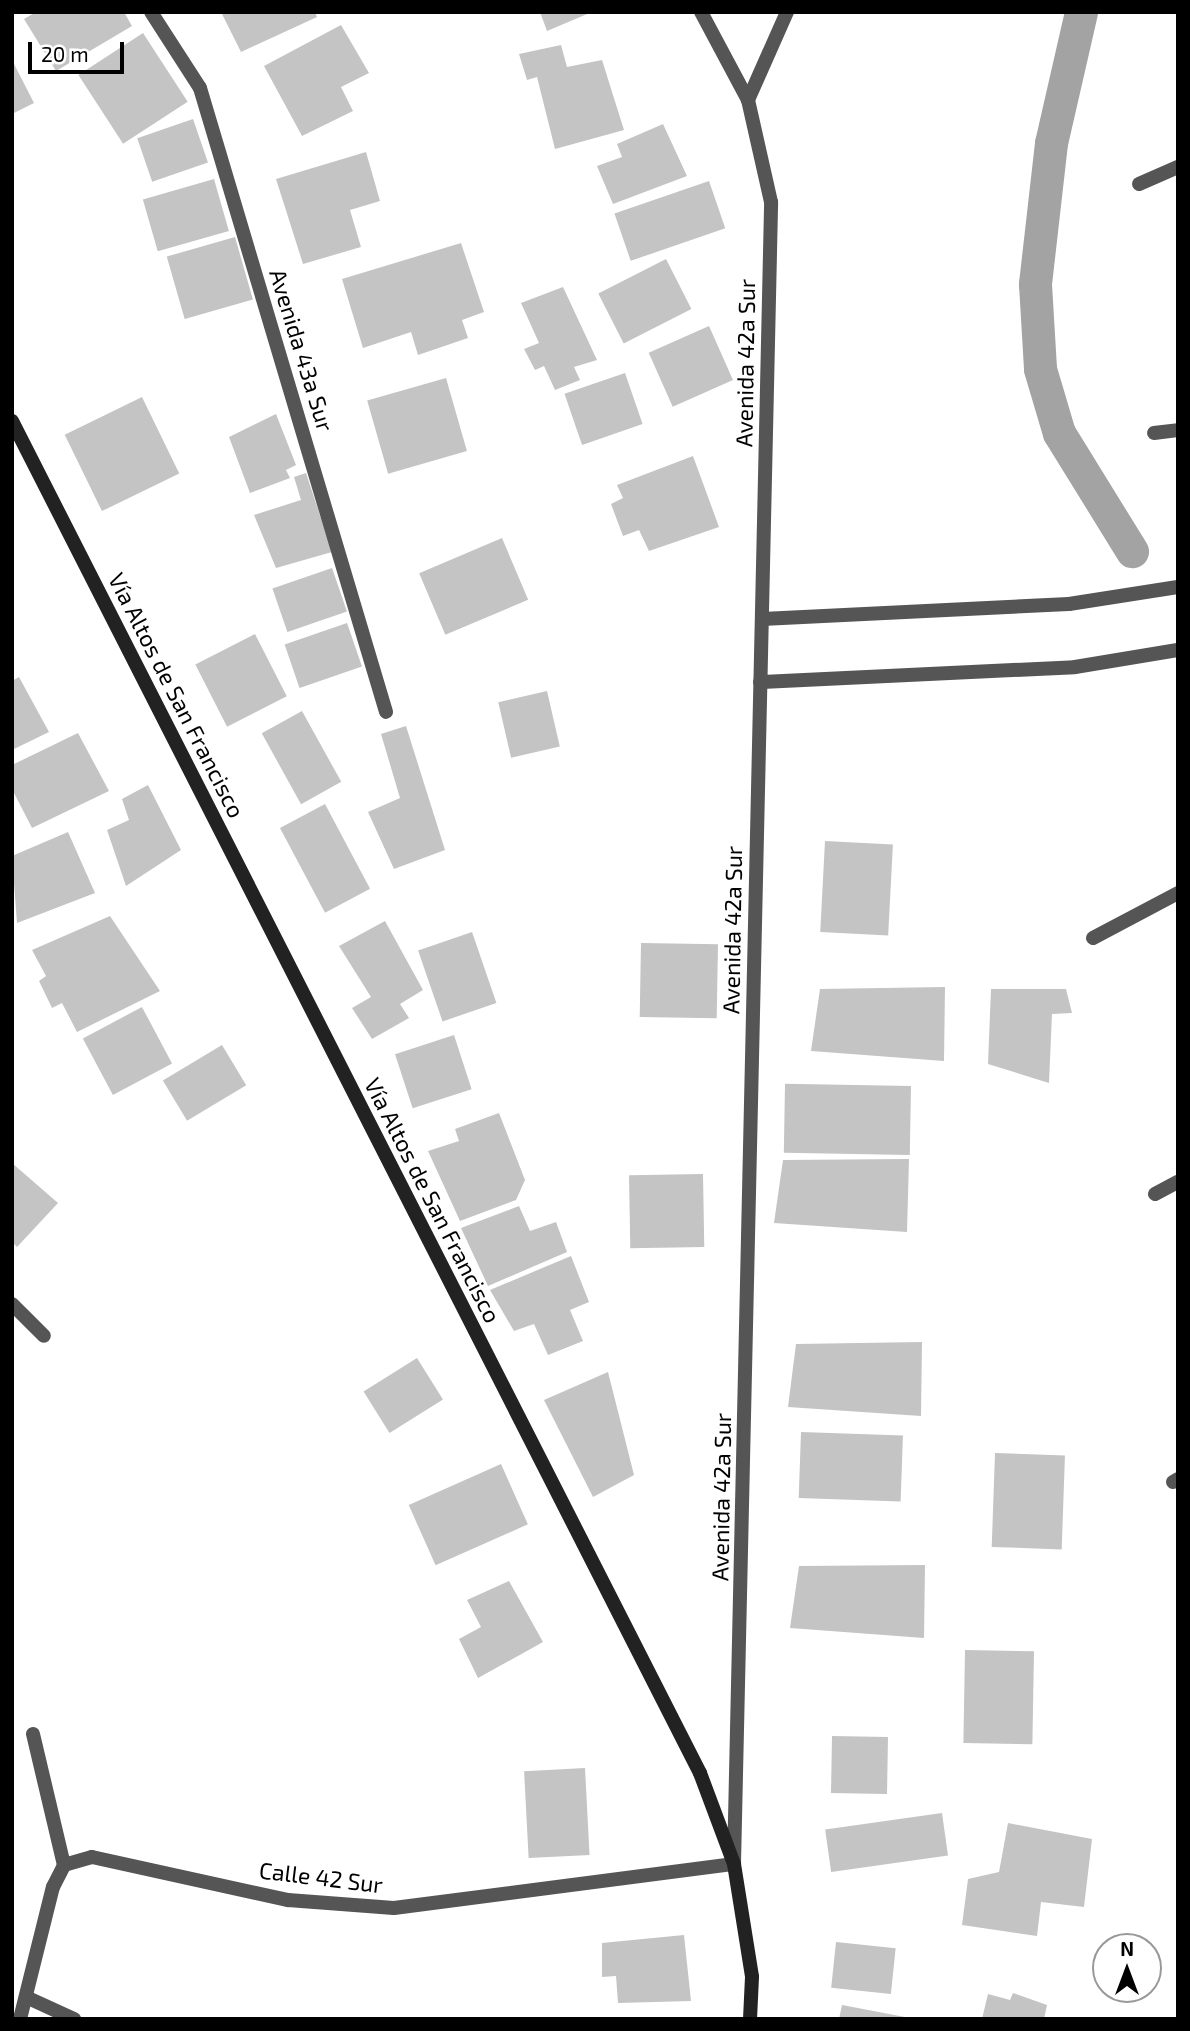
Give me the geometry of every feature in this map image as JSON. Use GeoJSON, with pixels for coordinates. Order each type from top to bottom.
{"type":"FeatureCollection","features":[{"type":"Feature","properties":{"kind":"street","name":"Avenida 42a Sur"},"geometry":{"type":"LineString","coordinates":[[701,12],[748,100],[771,202],[734,1864]]}},
{"type":"Feature","properties":{"kind":"street"},"geometry":{"type":"LineString","coordinates":[[748,100],[787,12]]}},
{"type":"Feature","properties":{"kind":"street","name":"Avenida 43a Sur"},"geometry":{"type":"LineString","coordinates":[[154,13],[200,88],[386,712]]}},
{"type":"Feature","properties":{"kind":"street"},"geometry":{"type":"LineString","coordinates":[[1139,184],[1178,167]]}},
{"type":"Feature","properties":{"kind":"street","name":"Vía Altos de San Francisco"},"geometry":{"type":"LineString","coordinates":[[12,421],[700,1773],[734,1864],[752,1977],[750,2019]]}},
{"type":"Feature","properties":{"kind":"street"},"geometry":{"type":"LineString","coordinates":[[1154,433],[1178,430]]}},
{"type":"Feature","properties":{"kind":"street"},"geometry":{"type":"LineString","coordinates":[[762,619],[1069,604],[1178,587]]}},
{"type":"Feature","properties":{"kind":"street"},"geometry":{"type":"LineString","coordinates":[[760,681],[1075,667],[1178,650]]}},
{"type":"Feature","properties":{"kind":"street"},"geometry":{"type":"LineString","coordinates":[[1093,938],[1178,893]]}},
{"type":"Feature","properties":{"kind":"street"},"geometry":{"type":"LineString","coordinates":[[1155,1194],[1178,1182]]}},
{"type":"Feature","properties":{"kind":"street"},"geometry":{"type":"LineString","coordinates":[[12,1304],[44,1336]]}},
{"type":"Feature","properties":{"kind":"street"},"geometry":{"type":"LineString","coordinates":[[20,2019],[53,1887],[64,1865],[33,1734]]}},
{"type":"Feature","properties":{"kind":"street","name":"Calle 42 Sur"},"geometry":{"type":"LineString","coordinates":[[64,1865],[92,1857],[288,1900],[394,1908],[734,1864]]}},
{"type":"Feature","properties":{"kind":"street"},"geometry":{"type":"LineString","coordinates":[[26,1997],[74,2019]]}},
{"type":"Feature","properties":{"kind":"building"},"geometry":{"type":"Polygon","coordinates":[[[36,12],[124,12],[132,26],[56,71],[24,19],[36,12]]]}},
{"type":"Feature","properties":{"kind":"building"},"geometry":{"type":"Polygon","coordinates":[[[221,12],[315,12],[317,17],[241,52],[221,12]]]}},
{"type":"Feature","properties":{"kind":"building"},"geometry":{"type":"Polygon","coordinates":[[[540,12],[592,12],[547,31],[540,12]]]}},
{"type":"Feature","properties":{"kind":"building"},"geometry":{"type":"Polygon","coordinates":[[[341,25],[369,73],[341,87],[353,111],[302,136],[264,66],[341,25]]]}},
{"type":"Feature","properties":{"kind":"building"},"geometry":{"type":"Polygon","coordinates":[[[143,33],[188,102],[123,144],[78,75],[143,33]]]}},
{"type":"Feature","properties":{"kind":"building"},"geometry":{"type":"Polygon","coordinates":[[[561,45],[567,67],[602,60],[624,130],[555,149],[537,77],[527,80],[519,54],[561,45]]]}},
{"type":"Feature","properties":{"kind":"building"},"geometry":{"type":"Polygon","coordinates":[[[12,60],[34,103],[12,114],[12,60]]]}},
{"type":"Feature","properties":{"kind":"building"},"geometry":{"type":"Polygon","coordinates":[[[193,119],[208,162],[152,182],[137,138],[193,119]]]}},
{"type":"Feature","properties":{"kind":"building"},"geometry":{"type":"Polygon","coordinates":[[[663,124],[687,176],[613,204],[597,166],[622,157],[617,144],[663,124]]]}},
{"type":"Feature","properties":{"kind":"building"},"geometry":{"type":"Polygon","coordinates":[[[366,152],[380,201],[350,210],[361,247],[303,264],[276,179],[366,152]]]}},
{"type":"Feature","properties":{"kind":"building"},"geometry":{"type":"Polygon","coordinates":[[[214,179],[229,231],[158,251],[143,199],[214,179]]]}},
{"type":"Feature","properties":{"kind":"building"},"geometry":{"type":"Polygon","coordinates":[[[709,181],[725,228],[631,261],[614,214],[709,181]]]}},
{"type":"Feature","properties":{"kind":"building"},"geometry":{"type":"Polygon","coordinates":[[[235,237],[253,299],[185,319],[167,257],[235,237]]]}},
{"type":"Feature","properties":{"kind":"building"},"geometry":{"type":"Polygon","coordinates":[[[461,243],[484,312],[462,320],[468,338],[418,355],[411,332],[363,348],[342,279],[461,243]]]}},
{"type":"Feature","properties":{"kind":"building"},"geometry":{"type":"Polygon","coordinates":[[[666,259],[691,309],[624,343],[598,294],[666,259]]]}},
{"type":"Feature","properties":{"kind":"building"},"geometry":{"type":"Polygon","coordinates":[[[563,287],[597,360],[574,367],[580,380],[555,390],[544,366],[535,370],[524,349],[539,343],[521,303],[563,287]]]}},
{"type":"Feature","properties":{"kind":"building"},"geometry":{"type":"Polygon","coordinates":[[[709,326],[733,380],[673,407],[649,353],[709,326]]]}},
{"type":"Feature","properties":{"kind":"building"},"geometry":{"type":"Polygon","coordinates":[[[625,373],[643,424],[582,445],[564,394],[625,373]]]}},
{"type":"Feature","properties":{"kind":"building"},"geometry":{"type":"Polygon","coordinates":[[[446,378],[467,451],[388,474],[367,401],[446,378]]]}},
{"type":"Feature","properties":{"kind":"building"},"geometry":{"type":"Polygon","coordinates":[[[142,397],[179,473],[102,511],[65,435],[142,397]]]}},
{"type":"Feature","properties":{"kind":"building"},"geometry":{"type":"Polygon","coordinates":[[[276,414],[296,465],[286,470],[290,478],[250,493],[229,437],[276,414]]]}},
{"type":"Feature","properties":{"kind":"building"},"geometry":{"type":"Polygon","coordinates":[[[693,456],[719,527],[649,551],[639,530],[623,536],[611,504],[623,498],[617,485],[693,456]]]}},
{"type":"Feature","properties":{"kind":"building"},"geometry":{"type":"Polygon","coordinates":[[[306,473],[332,552],[276,568],[254,515],[301,500],[294,477],[306,473]]]}},
{"type":"Feature","properties":{"kind":"building"},"geometry":{"type":"Polygon","coordinates":[[[502,538],[528,600],[445,635],[419,573],[502,538]]]}},
{"type":"Feature","properties":{"kind":"building"},"geometry":{"type":"Polygon","coordinates":[[[332,568],[347,611],[287,632],[272,589],[332,568]]]}},
{"type":"Feature","properties":{"kind":"building"},"geometry":{"type":"Polygon","coordinates":[[[347,623],[362,666],[300,688],[285,644],[347,623]]]}},
{"type":"Feature","properties":{"kind":"building"},"geometry":{"type":"Polygon","coordinates":[[[255,634],[287,696],[227,727],[195,664],[255,634]]]}},
{"type":"Feature","properties":{"kind":"building"},"geometry":{"type":"Polygon","coordinates":[[[19,677],[49,732],[12,750],[12,681],[19,677]]]}},
{"type":"Feature","properties":{"kind":"building"},"geometry":{"type":"Polygon","coordinates":[[[547,691],[560,747],[511,758],[498,702],[547,691]]]}},
{"type":"Feature","properties":{"kind":"building"},"geometry":{"type":"Polygon","coordinates":[[[302,711],[341,782],[301,804],[262,733],[302,711]]]}},
{"type":"Feature","properties":{"kind":"building"},"geometry":{"type":"Polygon","coordinates":[[[406,726],[445,850],[394,869],[368,812],[400,798],[381,734],[406,726]]]}},
{"type":"Feature","properties":{"kind":"building"},"geometry":{"type":"Polygon","coordinates":[[[78,733],[109,791],[32,828],[12,789],[12,765],[78,733]]]}},
{"type":"Feature","properties":{"kind":"building"},"geometry":{"type":"Polygon","coordinates":[[[148,785],[181,850],[126,886],[107,830],[129,820],[122,799],[148,785]]]}},
{"type":"Feature","properties":{"kind":"building"},"geometry":{"type":"Polygon","coordinates":[[[325,804],[370,889],[325,913],[280,828],[325,804]]]}},
{"type":"Feature","properties":{"kind":"building"},"geometry":{"type":"Polygon","coordinates":[[[68,832],[95,893],[17,923],[12,856],[68,832]]]}},
{"type":"Feature","properties":{"kind":"building"},"geometry":{"type":"Polygon","coordinates":[[[825,841],[893,845],[888,935],[820,932],[825,841]]]}},
{"type":"Feature","properties":{"kind":"building"},"geometry":{"type":"Polygon","coordinates":[[[110,916],[160,991],[77,1032],[62,1003],[52,1008],[39,981],[46,976],[32,950],[110,916]]]}},
{"type":"Feature","properties":{"kind":"building"},"geometry":{"type":"Polygon","coordinates":[[[385,921],[423,990],[400,1004],[409,1018],[372,1039],[352,1008],[371,997],[339,946],[385,921]]]}},
{"type":"Feature","properties":{"kind":"building"},"geometry":{"type":"Polygon","coordinates":[[[472,932],[496,1003],[443,1021],[418,951],[472,932]]]}},
{"type":"Feature","properties":{"kind":"building"},"geometry":{"type":"Polygon","coordinates":[[[641,943],[718,944],[717,1018],[640,1017],[641,943]]]}},
{"type":"Feature","properties":{"kind":"building"},"geometry":{"type":"Polygon","coordinates":[[[945,987],[944,1061],[811,1051],[820,989],[945,987]]]}},
{"type":"Feature","properties":{"kind":"building"},"geometry":{"type":"Polygon","coordinates":[[[991,989],[1066,989],[1072,1013],[1052,1014],[1049,1083],[988,1064],[991,989]]]}},
{"type":"Feature","properties":{"kind":"building"},"geometry":{"type":"Polygon","coordinates":[[[142,1007],[172,1064],[113,1095],[83,1038],[142,1007]]]}},
{"type":"Feature","properties":{"kind":"building"},"geometry":{"type":"Polygon","coordinates":[[[454,1035],[472,1089],[413,1108],[395,1054],[454,1035]]]}},
{"type":"Feature","properties":{"kind":"building"},"geometry":{"type":"Polygon","coordinates":[[[222,1045],[246,1085],[187,1121],[163,1081],[222,1045]]]}},
{"type":"Feature","properties":{"kind":"building"},"geometry":{"type":"Polygon","coordinates":[[[785,1084],[911,1086],[910,1155],[784,1153],[785,1084]]]}},
{"type":"Feature","properties":{"kind":"building"},"geometry":{"type":"Polygon","coordinates":[[[499,1113],[525,1180],[516,1200],[460,1221],[428,1151],[459,1141],[455,1129],[499,1113]]]}},
{"type":"Feature","properties":{"kind":"building"},"geometry":{"type":"Polygon","coordinates":[[[909,1159],[907,1232],[774,1223],[783,1160],[909,1159]]]}},
{"type":"Feature","properties":{"kind":"building"},"geometry":{"type":"Polygon","coordinates":[[[12,1163],[58,1203],[17,1247],[12,1242],[12,1163]]]}},
{"type":"Feature","properties":{"kind":"building"},"geometry":{"type":"Polygon","coordinates":[[[703,1174],[704,1247],[630,1248],[629,1175],[703,1174]]]}},
{"type":"Feature","properties":{"kind":"building"},"geometry":{"type":"Polygon","coordinates":[[[519,1206],[530,1231],[556,1222],[567,1252],[488,1286],[461,1228],[519,1206]]]}},
{"type":"Feature","properties":{"kind":"building"},"geometry":{"type":"Polygon","coordinates":[[[571,1256],[589,1302],[570,1310],[583,1341],[548,1355],[534,1324],[514,1331],[490,1290],[571,1256]]]}},
{"type":"Feature","properties":{"kind":"building"},"geometry":{"type":"Polygon","coordinates":[[[922,1342],[921,1416],[788,1407],[796,1344],[922,1342]]]}},
{"type":"Feature","properties":{"kind":"building"},"geometry":{"type":"Polygon","coordinates":[[[417,1358],[443,1400],[390,1433],[364,1391],[417,1358]]]}},
{"type":"Feature","properties":{"kind":"building"},"geometry":{"type":"Polygon","coordinates":[[[608,1372],[634,1475],[593,1497],[544,1400],[608,1372]]]}},
{"type":"Feature","properties":{"kind":"building"},"geometry":{"type":"Polygon","coordinates":[[[801,1432],[903,1436],[901,1502],[799,1498],[801,1432]]]}},
{"type":"Feature","properties":{"kind":"building"},"geometry":{"type":"Polygon","coordinates":[[[995,1453],[1065,1455],[1062,1549],[992,1547],[995,1453]]]}},
{"type":"Feature","properties":{"kind":"building"},"geometry":{"type":"Polygon","coordinates":[[[501,1464],[528,1524],[436,1565],[409,1505],[501,1464]]]}},
{"type":"Feature","properties":{"kind":"building"},"geometry":{"type":"Polygon","coordinates":[[[925,1565],[924,1638],[790,1628],[799,1566],[925,1565]]]}},
{"type":"Feature","properties":{"kind":"building"},"geometry":{"type":"Polygon","coordinates":[[[509,1581],[543,1642],[478,1678],[459,1639],[481,1627],[467,1600],[509,1581]]]}},
{"type":"Feature","properties":{"kind":"building"},"geometry":{"type":"Polygon","coordinates":[[[965,1650],[1034,1651],[1032,1744],[963,1743],[965,1650]]]}},
{"type":"Feature","properties":{"kind":"building"},"geometry":{"type":"Polygon","coordinates":[[[832,1736],[888,1737],[887,1794],[831,1793],[832,1736]]]}},
{"type":"Feature","properties":{"kind":"building"},"geometry":{"type":"Polygon","coordinates":[[[585,1768],[590,1855],[529,1858],[524,1771],[585,1768]]]}},
{"type":"Feature","properties":{"kind":"building"},"geometry":{"type":"Polygon","coordinates":[[[942,1813],[948,1856],[831,1872],[825,1829],[942,1813]]]}},
{"type":"Feature","properties":{"kind":"building"},"geometry":{"type":"Polygon","coordinates":[[[1008,1823],[1092,1839],[1084,1907],[1041,1902],[1037,1936],[962,1925],[968,1879],[999,1872],[1008,1823]]]}},
{"type":"Feature","properties":{"kind":"building"},"geometry":{"type":"Polygon","coordinates":[[[684,1935],[691,2001],[618,2003],[616,1976],[602,1977],[602,1943],[684,1935]]]}},
{"type":"Feature","properties":{"kind":"building"},"geometry":{"type":"Polygon","coordinates":[[[836,1942],[896,1948],[891,1994],[831,1988],[836,1942]]]}},
{"type":"Feature","properties":{"kind":"building"},"geometry":{"type":"Polygon","coordinates":[[[1013,1993],[1047,2005],[1044,2019],[982,2019],[988,1994],[1010,2000],[1013,1993]]]}},
{"type":"Feature","properties":{"kind":"building"},"geometry":{"type":"Polygon","coordinates":[[[842,2005],[905,2017],[839,2019],[842,2005]]]}},
{"type":"Feature","properties":{"kind":"waterway"},"geometry":{"type":"LineString","coordinates":[[1081,12],[1051,143],[1035,284],[1040,369],[1059,433],[1132,551]]}}]}
